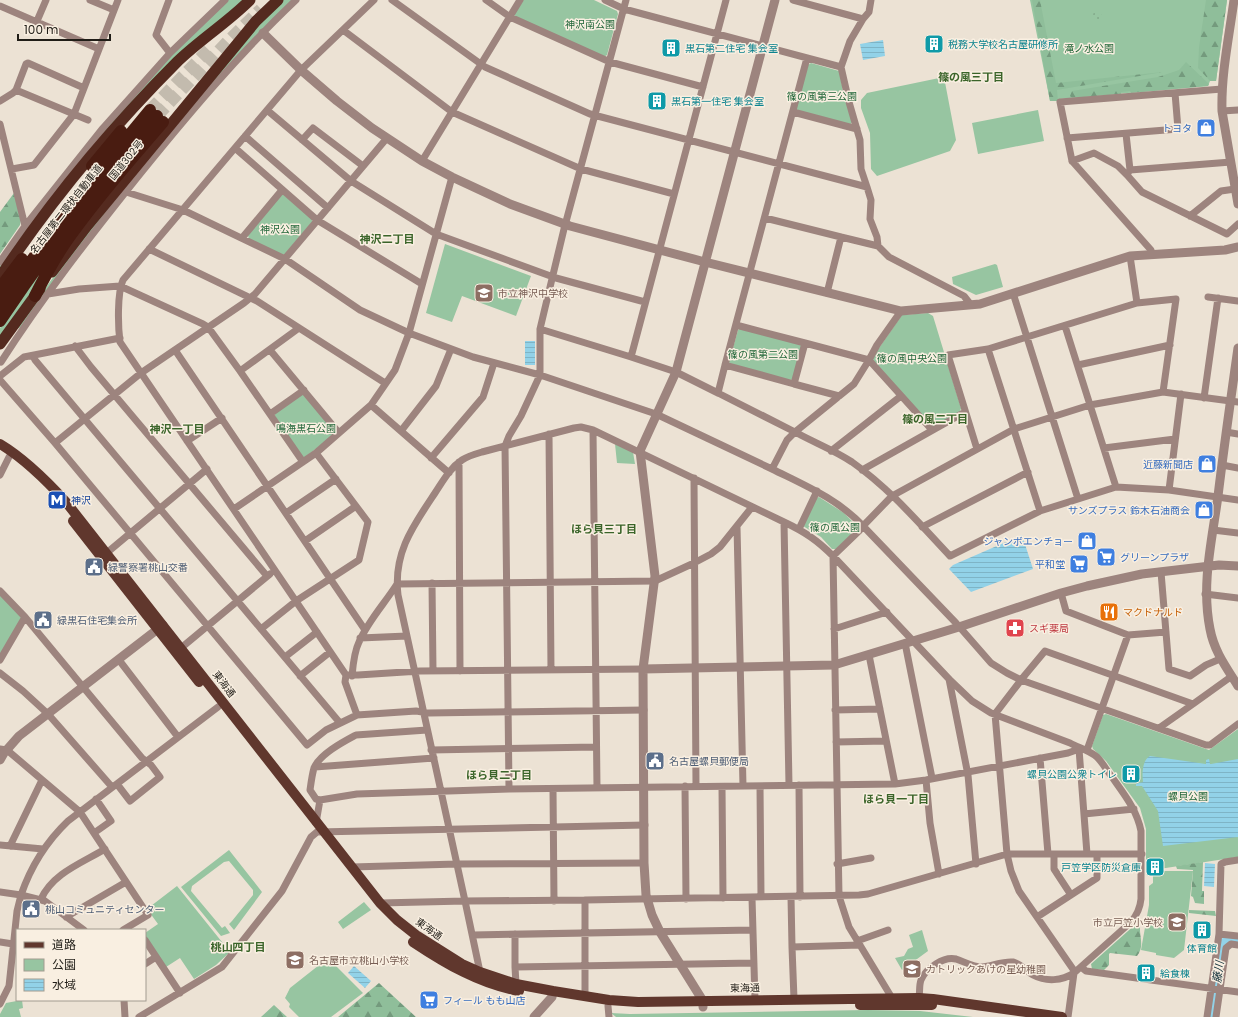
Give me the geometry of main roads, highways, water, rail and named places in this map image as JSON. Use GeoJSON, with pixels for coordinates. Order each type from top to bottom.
{"type":"FeatureCollection","features":[{"type":"Feature","properties":{"kind":"highway"},"geometry":{"type":"LineString","coordinates":[[0,277],[63,190],[124,117],[180,60],[250,0]]}},
{"type":"Feature","properties":{"kind":"highway","name":"国道302号"},"geometry":{"type":"LineString","coordinates":[[0,344],[34,296],[92,220],[256,21],[278,0]]}},
{"type":"Feature","properties":{"kind":"highway","name":"名古屋第二環状自動車道"},"geometry":{"type":"LineString","coordinates":[[0,321],[5,297],[74,202],[154,113],[109,186],[69,237],[34,296]]}},
{"type":"Feature","properties":{"kind":"main road","name":"東海通"},"geometry":{"type":"LineString","coordinates":[[0,444],[14,452],[46,481],[66,502],[103,555]]}},
{"type":"Feature","properties":{"kind":"main road","name":"東海通"},"geometry":{"type":"LineString","coordinates":[[0,451],[25,470],[57,501],[103,555],[161,627],[218,707],[352,867],[380,903],[397,920],[416,935],[462,964],[480,972],[516,984],[552,994],[608,1006],[638,1008],[755,1000],[933,998],[1062,1017]]}},
{"type":"Feature","properties":{"kind":"main road","name":"東海通"},"geometry":{"type":"LineString","coordinates":[[161,627],[181,648],[319,828],[374,905],[412,941],[437,958],[485,982],[512,990],[638,1002],[703,1004],[933,1005],[1017,1017]]}},
{"type":"Feature","properties":{"kind":"water"},"geometry":{"type":"Polygon","coordinates":[[[883,40],[885,56],[863,60],[860,44],[883,40]]]}},
{"type":"Feature","properties":{"kind":"water"},"geometry":{"type":"Polygon","coordinates":[[[525,341],[535,341],[535,365],[525,365],[525,341]]]}},
{"type":"Feature","properties":{"kind":"water"},"geometry":{"type":"Polygon","coordinates":[[[1022,535],[1033,569],[971,592],[949,569],[953,565],[1022,535]]]}},
{"type":"Feature","properties":{"kind":"water"},"geometry":{"type":"Polygon","coordinates":[[[1150,756],[1206,764],[1206,760],[1209,759],[1211,764],[1238,759],[1238,837],[1163,846],[1158,811],[1142,786],[1136,786],[1136,784],[1143,782],[1144,764],[1150,756]]]}},
{"type":"Feature","properties":{"kind":"water"},"geometry":{"type":"Polygon","coordinates":[[[1205,863],[1215,864],[1214,887],[1204,886],[1205,863]]]}},
{"type":"Feature","properties":{"kind":"water"},"geometry":{"type":"Polygon","coordinates":[[[354,966],[371,981],[365,988],[348,973],[354,966]]]}},
{"type":"Feature","properties":{"kind":"waterway","name":"藤川"},"geometry":{"type":"LineString","coordinates":[[1211,1017],[1222,946],[1230,939],[1238,941]]}},
{"type":"Feature","properties":{"kind":"tunnel"},"geometry":{"type":"LineString","coordinates":[[157,116],[228,41],[261,9]]}},
{"type":"Feature","properties":{"kind":"tunnel"},"geometry":{"type":"LineString","coordinates":[[150,110],[212,46]]}},
{"type":"Feature","properties":{"kind":"place","name":"税務大学校名古屋研修所"},"geometry":{"type":"Point","coordinates":[934,44]}},
{"type":"Feature","properties":{"kind":"place","name":"黒石第二住宅 集会室"},"geometry":{"type":"Point","coordinates":[671,48]}},
{"type":"Feature","properties":{"kind":"place","name":"黒石第一住宅 集会室"},"geometry":{"type":"Point","coordinates":[657,101]}},
{"type":"Feature","properties":{"kind":"place","name":"トヨタ"},"geometry":{"type":"Point","coordinates":[1206,128]}},
{"type":"Feature","properties":{"kind":"place","name":"市立神沢中学校"},"geometry":{"type":"Point","coordinates":[484,293]}},
{"type":"Feature","properties":{"kind":"place","name":"近藤新聞店"},"geometry":{"type":"Point","coordinates":[1207,464]}},
{"type":"Feature","properties":{"kind":"place","name":"神沢"},"geometry":{"type":"Point","coordinates":[57,500]}},
{"type":"Feature","properties":{"kind":"place","name":"サンズプラス 鈴木石油商会"},"geometry":{"type":"Point","coordinates":[1204,510]}},
{"type":"Feature","properties":{"kind":"place","name":"ジャンボエンチョー"},"geometry":{"type":"Point","coordinates":[1087,541]}},
{"type":"Feature","properties":{"kind":"place","name":"グリーンプラザ"},"geometry":{"type":"Point","coordinates":[1106,557]}},
{"type":"Feature","properties":{"kind":"place","name":"平和堂"},"geometry":{"type":"Point","coordinates":[1079,564]}},
{"type":"Feature","properties":{"kind":"place","name":"緑警察署桃山交番"},"geometry":{"type":"Point","coordinates":[94,567]}},
{"type":"Feature","properties":{"kind":"place","name":"マクドナルド"},"geometry":{"type":"Point","coordinates":[1109,612]}},
{"type":"Feature","properties":{"kind":"place","name":"緑黒石住宅集会所"},"geometry":{"type":"Point","coordinates":[43,620]}},
{"type":"Feature","properties":{"kind":"place","name":"スギ薬局"},"geometry":{"type":"Point","coordinates":[1015,628]}},
{"type":"Feature","properties":{"kind":"place","name":"名古屋螺貝郵便局"},"geometry":{"type":"Point","coordinates":[655,761]}},
{"type":"Feature","properties":{"kind":"place","name":"螺貝公園公衆トイレ"},"geometry":{"type":"Point","coordinates":[1131,774]}},
{"type":"Feature","properties":{"kind":"place","name":"戸笠学区防災倉庫"},"geometry":{"type":"Point","coordinates":[1155,867]}},
{"type":"Feature","properties":{"kind":"place","name":"桃山コミュニティセンター"},"geometry":{"type":"Point","coordinates":[31,909]}},
{"type":"Feature","properties":{"kind":"place","name":"市立戸笠小学校"},"geometry":{"type":"Point","coordinates":[1177,922]}},
{"type":"Feature","properties":{"kind":"place","name":"体育館"},"geometry":{"type":"Point","coordinates":[1202,930]}},
{"type":"Feature","properties":{"kind":"place","name":"名古屋市立桃山小学校"},"geometry":{"type":"Point","coordinates":[295,960]}},
{"type":"Feature","properties":{"kind":"place","name":"カトリックあけの星幼稚園"},"geometry":{"type":"Point","coordinates":[912,969]}},
{"type":"Feature","properties":{"kind":"place","name":"給食棟"},"geometry":{"type":"Point","coordinates":[1146,973]}},
{"type":"Feature","properties":{"kind":"place","name":"フィール もも山店"},"geometry":{"type":"Point","coordinates":[429,1000]}},
{"type":"Feature","properties":{"kind":"district","name":"篠の風三丁目"},"geometry":{"type":"Point","coordinates":[971,77]}},
{"type":"Feature","properties":{"kind":"district","name":"神沢二丁目"},"geometry":{"type":"Point","coordinates":[387,239]}},
{"type":"Feature","properties":{"kind":"district","name":"篠の風二丁目"},"geometry":{"type":"Point","coordinates":[935,419]}},
{"type":"Feature","properties":{"kind":"district","name":"神沢一丁目"},"geometry":{"type":"Point","coordinates":[177,429]}},
{"type":"Feature","properties":{"kind":"district","name":"ほら貝三丁目"},"geometry":{"type":"Point","coordinates":[604,529]}},
{"type":"Feature","properties":{"kind":"district","name":"ほら貝二丁目"},"geometry":{"type":"Point","coordinates":[499,775]}},
{"type":"Feature","properties":{"kind":"district","name":"ほら貝一丁目"},"geometry":{"type":"Point","coordinates":[896,799]}},
{"type":"Feature","properties":{"kind":"district","name":"桃山四丁目"},"geometry":{"type":"Point","coordinates":[238,947]}},
{"type":"Feature","properties":{"kind":"park label","name":"神沢南公園"},"geometry":{"type":"Point","coordinates":[590,24]}},
{"type":"Feature","properties":{"kind":"park label","name":"滝ノ水公園"},"geometry":{"type":"Point","coordinates":[1089,48]}},
{"type":"Feature","properties":{"kind":"park label","name":"篠の風第三公園"},"geometry":{"type":"Point","coordinates":[822,96]}},
{"type":"Feature","properties":{"kind":"park label","name":"神沢公園"},"geometry":{"type":"Point","coordinates":[280,229]}},
{"type":"Feature","properties":{"kind":"park label","name":"篠の風第二公園"},"geometry":{"type":"Point","coordinates":[763,354]}},
{"type":"Feature","properties":{"kind":"park label","name":"篠の風中央公園"},"geometry":{"type":"Point","coordinates":[912,358]}},
{"type":"Feature","properties":{"kind":"park label","name":"鳴海黒石公園"},"geometry":{"type":"Point","coordinates":[306,428]}},
{"type":"Feature","properties":{"kind":"park label","name":"篠の風公園"},"geometry":{"type":"Point","coordinates":[835,527]}},
{"type":"Feature","properties":{"kind":"park label","name":"螺貝公園"},"geometry":{"type":"Point","coordinates":[1188,796]}}]}
